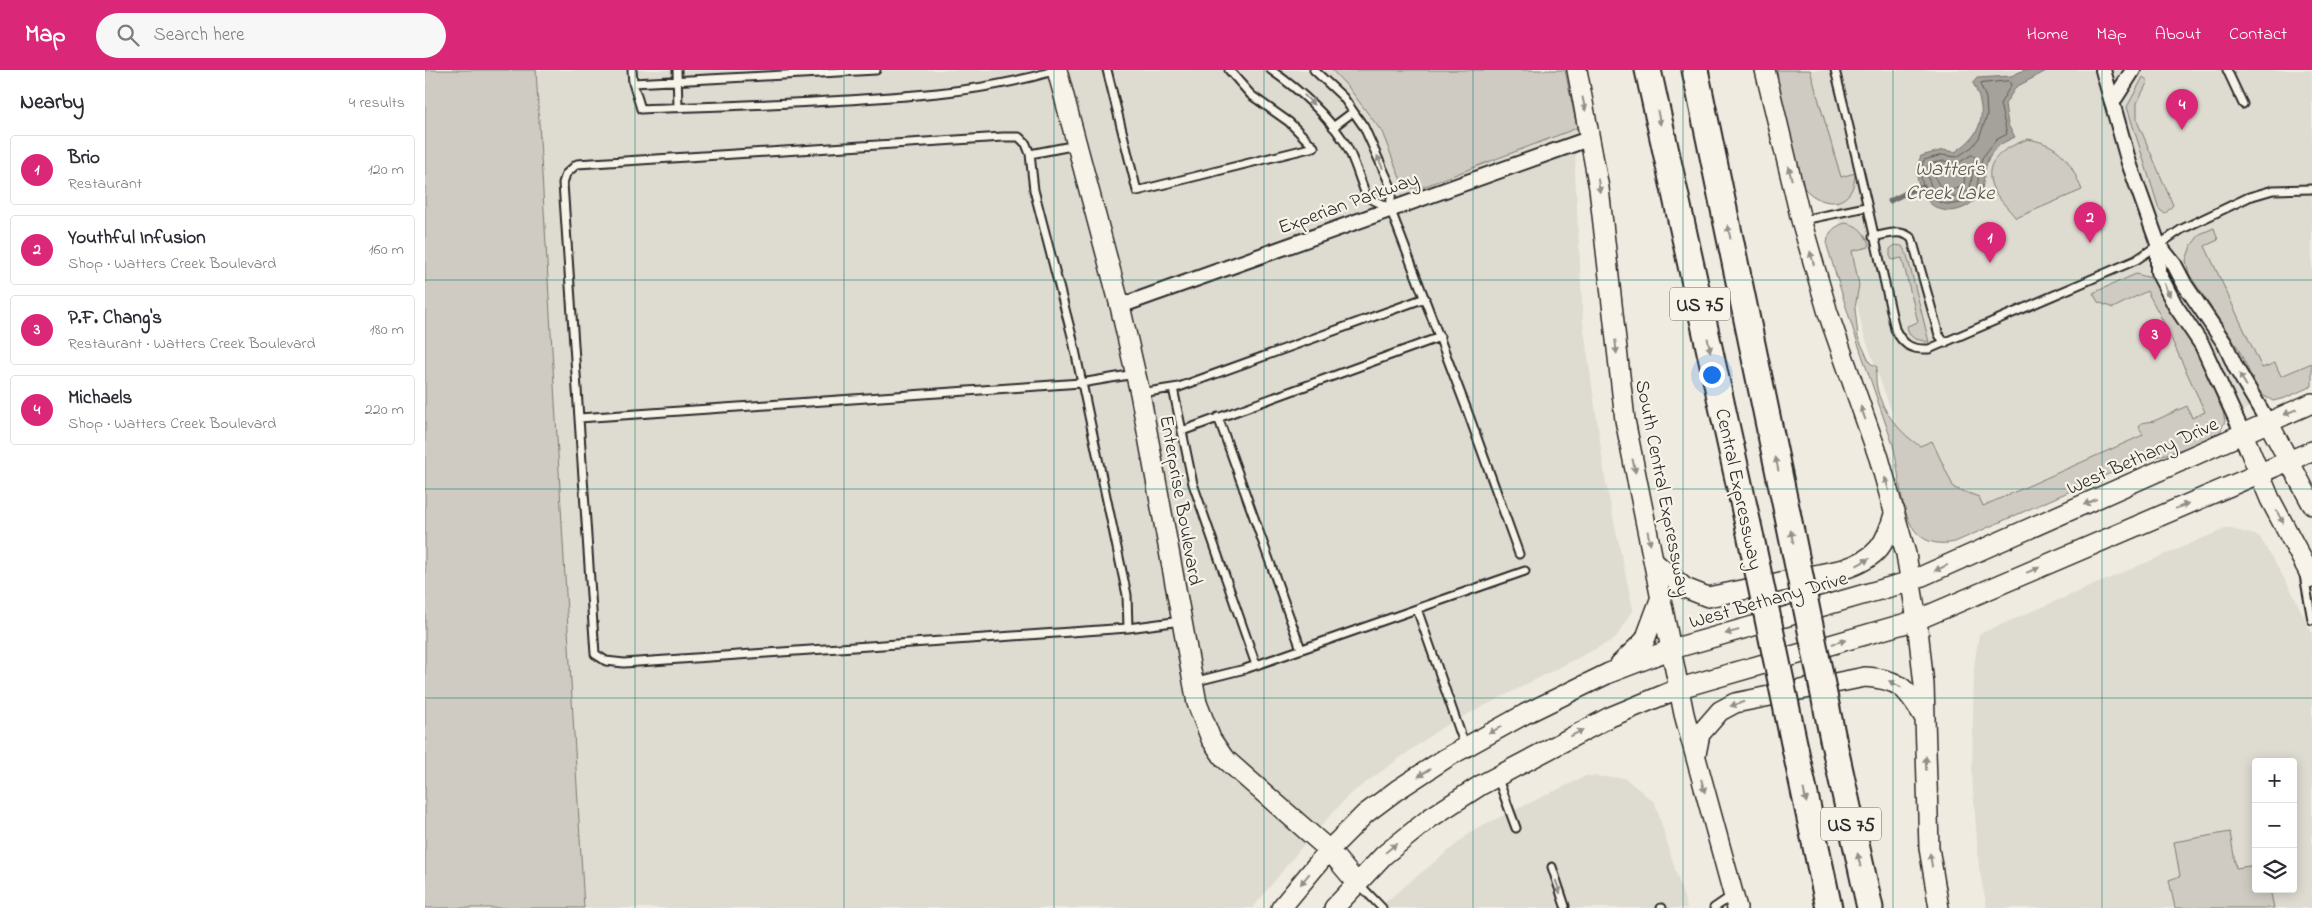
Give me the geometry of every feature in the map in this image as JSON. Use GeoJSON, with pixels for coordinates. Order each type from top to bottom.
{"type":"FeatureCollection","features":[{"type":"Feature","properties":{"kind":"highway","name":"Central Expressway"},"geometry":{"type":"LineString","coordinates":[[1648,70],[1751,538],[1829,908]]}},
{"type":"Feature","properties":{"kind":"highway","name":"Central Expressway"},"geometry":{"type":"LineString","coordinates":[[1695,70],[1833,739],[1870,908]]}},
{"type":"Feature","properties":{"kind":"highway"},"geometry":{"type":"LineString","coordinates":[[1711,151],[1712,70]]}},
{"type":"Feature","properties":{"kind":"main road","name":"Enterprise Boulevard"},"geometry":{"type":"LineString","coordinates":[[1057,70],[1120,306],[1136,374],[1197,703],[1211,739],[1224,758],[1329,850],[1356,882]]}},
{"type":"Feature","properties":{"kind":"main road","name":"South Central Expressway"},"geometry":{"type":"LineString","coordinates":[[1577,70],[1591,138],[1605,239],[1625,420],[1695,759],[1735,902]]}},
{"type":"Feature","properties":{"kind":"main road"},"geometry":{"type":"LineString","coordinates":[[1765,70],[1801,220],[1828,313],[1879,458],[1895,510],[1911,581],[1917,620],[1925,720],[1929,848],[1939,908]]}},
{"type":"Feature","properties":{"kind":"main road","name":"West Bethany Drive"},"geometry":{"type":"LineString","coordinates":[[1281,908],[1329,850],[1365,814],[1389,796],[1465,747],[1525,714],[1609,673],[1673,649],[1911,581],[2312,403]]}},
{"type":"Feature","properties":{"kind":"main road"},"geometry":{"type":"LineString","coordinates":[[2268,422],[2312,504]]}},
{"type":"Feature","properties":{"kind":"main road"},"geometry":{"type":"LineString","coordinates":[[2243,434],[2270,499],[2312,578]]}},
{"type":"Feature","properties":{"kind":"main road"},"geometry":{"type":"LineString","coordinates":[[1334,908],[1383,855],[1430,818],[1497,776],[1610,717],[1680,688],[1917,620],[2312,452]]}},
{"type":"Feature","properties":{"kind":"main road"},"geometry":{"type":"LineString","coordinates":[[1655,563],[1685,588],[1708,597],[1845,569],[1865,562],[1879,550],[1889,531],[1895,510]]}},
{"type":"Feature","properties":{"kind":"main road"},"geometry":{"type":"LineString","coordinates":[[1609,673],[1645,640],[1662,596]]}},
{"type":"Feature","properties":{"kind":"main road"},"geometry":{"type":"LineString","coordinates":[[1695,759],[1700,734],[1720,711],[1735,704],[1865,677],[1884,678],[1899,684],[1910,694],[1925,720]]}},
{"type":"Feature","properties":{"kind":"street"},"geometry":{"type":"LineString","coordinates":[[2103,70],[2129,163],[2158,244],[2174,264],[2225,344],[2236,368],[2268,422]]}},
{"type":"Feature","properties":{"kind":"street"},"geometry":{"type":"LineString","coordinates":[[2112,103],[2133,70]]}},
{"type":"Feature","properties":{"kind":"street","name":"Experian Parkway"},"geometry":{"type":"LineString","coordinates":[[1120,306],[1390,208],[1591,138]]}},
{"type":"Feature","properties":{"kind":"street"},"geometry":{"type":"LineString","coordinates":[[2158,244],[2158,272],[2175,305],[2202,345],[2243,434]]}},
{"type":"Feature","properties":{"kind":"lane"},"geometry":{"type":"LineString","coordinates":[[632,70],[633,83],[641,109],[835,102],[953,93],[1057,70]]}},
{"type":"Feature","properties":{"kind":"lane"},"geometry":{"type":"LineString","coordinates":[[677,70],[678,108]]}},
{"type":"Feature","properties":{"kind":"lane"},"geometry":{"type":"LineString","coordinates":[[633,83],[876,70]]}},
{"type":"Feature","properties":{"kind":"lane"},"geometry":{"type":"LineString","coordinates":[[1107,70],[1137,191],[1314,147],[1289,122],[1251,95],[1229,70]]}},
{"type":"Feature","properties":{"kind":"lane"},"geometry":{"type":"LineString","coordinates":[[1271,70],[1299,90],[1344,141],[1367,197],[1390,208]]}},
{"type":"Feature","properties":{"kind":"lane"},"geometry":{"type":"LineString","coordinates":[[1313,70],[1343,97],[1364,127],[1392,188],[1390,208],[1519,554]]}},
{"type":"Feature","properties":{"kind":"lane"},"geometry":{"type":"LineString","coordinates":[[1835,70],[1855,149],[1866,207],[1895,329],[1901,342],[1915,350],[1929,350],[2136,260],[2158,244],[2202,219],[2249,197],[2273,190],[2312,189]]}},
{"type":"Feature","properties":{"kind":"lane"},"geometry":{"type":"LineString","coordinates":[[2227,70],[2243,104]]}},
{"type":"Feature","properties":{"kind":"lane"},"geometry":{"type":"LineString","coordinates":[[1333,127],[1353,112]]}},
{"type":"Feature","properties":{"kind":"lane"},"geometry":{"type":"LineString","coordinates":[[1128,628],[1127,595],[1072,336],[1034,190],[1030,154],[1026,144],[1019,137],[577,164],[566,174],[563,183],[595,654],[606,661],[624,663],[1128,628],[1182,621]]}},
{"type":"Feature","properties":{"kind":"lane"},"geometry":{"type":"LineString","coordinates":[[1030,154],[1077,144]]}},
{"type":"Feature","properties":{"kind":"lane"},"geometry":{"type":"LineString","coordinates":[[1801,220],[1866,207]]}},
{"type":"Feature","properties":{"kind":"lane"},"geometry":{"type":"LineString","coordinates":[[1873,237],[1897,232],[1908,234],[1912,239],[1939,335],[1945,343]]}},
{"type":"Feature","properties":{"kind":"lane"},"geometry":{"type":"LineString","coordinates":[[1140,393],[1173,388],[1425,298]]}},
{"type":"Feature","properties":{"kind":"lane"},"geometry":{"type":"LineString","coordinates":[[1182,430],[1439,337]]}},
{"type":"Feature","properties":{"kind":"lane"},"geometry":{"type":"LineString","coordinates":[[579,418],[1081,383],[1136,374]]}},
{"type":"Feature","properties":{"kind":"lane"},"geometry":{"type":"LineString","coordinates":[[1173,388],[1193,484],[1256,665]]}},
{"type":"Feature","properties":{"kind":"lane"},"geometry":{"type":"LineString","coordinates":[[1218,417],[1301,650]]}},
{"type":"Feature","properties":{"kind":"lane"},"geometry":{"type":"LineString","coordinates":[[2303,559],[2305,590],[2312,620]]}},
{"type":"Feature","properties":{"kind":"lane"},"geometry":{"type":"LineString","coordinates":[[1193,682],[1256,665],[1301,650],[1525,571]]}},
{"type":"Feature","properties":{"kind":"lane"},"geometry":{"type":"LineString","coordinates":[[1417,609],[1465,747]]}},
{"type":"Feature","properties":{"kind":"lane"},"geometry":{"type":"LineString","coordinates":[[1497,776],[1515,828]]}},
{"type":"Feature","properties":{"kind":"lane"},"geometry":{"type":"LineString","coordinates":[[1552,867],[1565,906]]}},
{"type":"Feature","properties":{"kind":"lane"},"geometry":{"type":"LineString","coordinates":[[1356,882],[1382,908]]}},
{"type":"Feature","properties":{"kind":"lane"},"geometry":{"type":"LineString","coordinates":[[1713,908],[1735,902]]}},
{"type":"Feature","properties":{"kind":"shaded area"},"geometry":{"type":"Polygon","coordinates":[[[425,70],[536,70],[584,908],[425,908],[425,70]]]}},
{"type":"Feature","properties":{"kind":"shaded area"},"geometry":{"type":"Polygon","coordinates":[[[432,70],[1565,70],[1577,128],[1575,171],[1583,322],[1606,484],[1633,609],[1615,639],[1441,728],[1349,795],[1299,850],[1253,908],[488,908],[432,70]]]}},
{"type":"Feature","properties":{"kind":"shaded area"},"geometry":{"type":"Polygon","coordinates":[[[1332,70],[1565,70],[1577,128],[1420,188],[1409,188],[1402,183],[1382,132],[1348,87],[1332,70]]]}},
{"type":"Feature","properties":{"kind":"shaded area"},"geometry":{"type":"Polygon","coordinates":[[[1777,70],[1810,70],[1841,177],[1855,173],[1854,184],[1850,193],[1837,202],[1820,200],[1804,188],[1779,90],[1777,70]]]}},
{"type":"Feature","properties":{"kind":"shaded area"},"geometry":{"type":"Polygon","coordinates":[[[1807,70],[2312,70],[2312,380],[1939,543],[1863,332],[1807,70]]]}},
{"type":"Feature","properties":{"kind":"shaded area"},"geometry":{"type":"Polygon","coordinates":[[[2143,77],[2148,81],[2137,103],[2137,121],[2173,205],[2165,214],[2159,209],[2127,107],[2143,77]]]}},
{"type":"Feature","properties":{"kind":"shaded area"},"geometry":{"type":"Polygon","coordinates":[[[2028,139],[2049,145],[2063,155],[2073,170],[2082,190],[2016,218],[1994,190],[1990,177],[1990,168],[1998,155],[2028,139]]]}},
{"type":"Feature","properties":{"kind":"shaded area"},"geometry":{"type":"Polygon","coordinates":[[[1845,223],[1854,225],[1860,230],[1869,244],[1869,247],[1852,251],[1859,285],[1855,308],[1858,337],[1870,363],[1877,367],[1877,390],[1881,401],[1894,422],[1911,440],[1920,446],[1932,441],[1954,488],[1979,497],[1983,506],[2143,435],[2139,427],[2141,423],[2154,421],[2187,406],[2192,418],[2205,412],[2147,291],[2113,308],[2098,302],[2093,293],[2136,274],[2151,278],[2191,337],[2223,412],[2225,421],[2220,432],[2189,447],[2127,466],[1955,542],[1936,543],[1922,537],[1912,526],[1906,512],[1901,495],[1893,445],[1827,246],[1831,231],[1845,223]]]}},
{"type":"Feature","properties":{"kind":"shaded area"},"geometry":{"type":"Polygon","coordinates":[[[2214,228],[2218,240],[2205,246],[2262,368],[2275,363],[2281,376],[2312,363],[2312,386],[2285,398],[2273,401],[2259,393],[2238,348],[2189,274],[2186,260],[2191,246],[2200,234],[2214,228]]]}},
{"type":"Feature","properties":{"kind":"shaded area"},"geometry":{"type":"Polygon","coordinates":[[[1895,245],[1902,246],[1907,255],[1929,342],[1915,339],[1909,334],[1907,326],[1918,322],[1902,258],[1892,260],[1890,256],[1890,249],[1895,245]]]}},
{"type":"Feature","properties":{"kind":"shaded area"},"geometry":{"type":"Polygon","coordinates":[[[2227,528],[2259,536],[2291,590],[2312,633],[2312,908],[1987,908],[1979,868],[1972,775],[1974,667],[1979,634],[2227,528]]]}},
{"type":"Feature","properties":{"kind":"shaded area"},"geometry":{"type":"Polygon","coordinates":[[[1586,776],[1625,778],[1655,803],[1687,908],[1378,908],[1475,829],[1586,776]]]}},
{"type":"Feature","properties":{"kind":"shaded area"},"geometry":{"type":"Polygon","coordinates":[[[2230,832],[2236,868],[2252,866],[2252,893],[2271,893],[2274,908],[2175,908],[2169,880],[2180,876],[2174,842],[2230,832]]]}},
{"type":"Feature","properties":{"kind":"water","name":"Watter's Creek Lake"},"geometry":{"type":"Polygon","coordinates":[[[2024,70],[2048,70],[2016,87],[2005,104],[2008,125],[2015,137],[2004,142],[1991,154],[1986,167],[1981,195],[1967,206],[1953,211],[1933,206],[1920,190],[1917,179],[1921,156],[1943,150],[1955,152],[1972,138],[1980,122],[1981,113],[1978,94],[1973,83],[1977,78],[2011,76],[2024,70]]]}},
{"type":"Feature","properties":{"kind":"waterway"},"geometry":{"type":"LineString","coordinates":[[1890,201],[1910,191],[1924,187]]}},
{"type":"Feature","properties":{"kind":"place","name":"Michaels"},"geometry":{"type":"Point","coordinates":[2182,130]}},
{"type":"Feature","properties":{"kind":"place","name":"Youthful Infusion"},"geometry":{"type":"Point","coordinates":[2090,243]}},
{"type":"Feature","properties":{"kind":"place","name":"Brio"},"geometry":{"type":"Point","coordinates":[1990,263]}},
{"type":"Feature","properties":{"kind":"place","name":"P.F. Chang's"},"geometry":{"type":"Point","coordinates":[2155,360]}}]}
